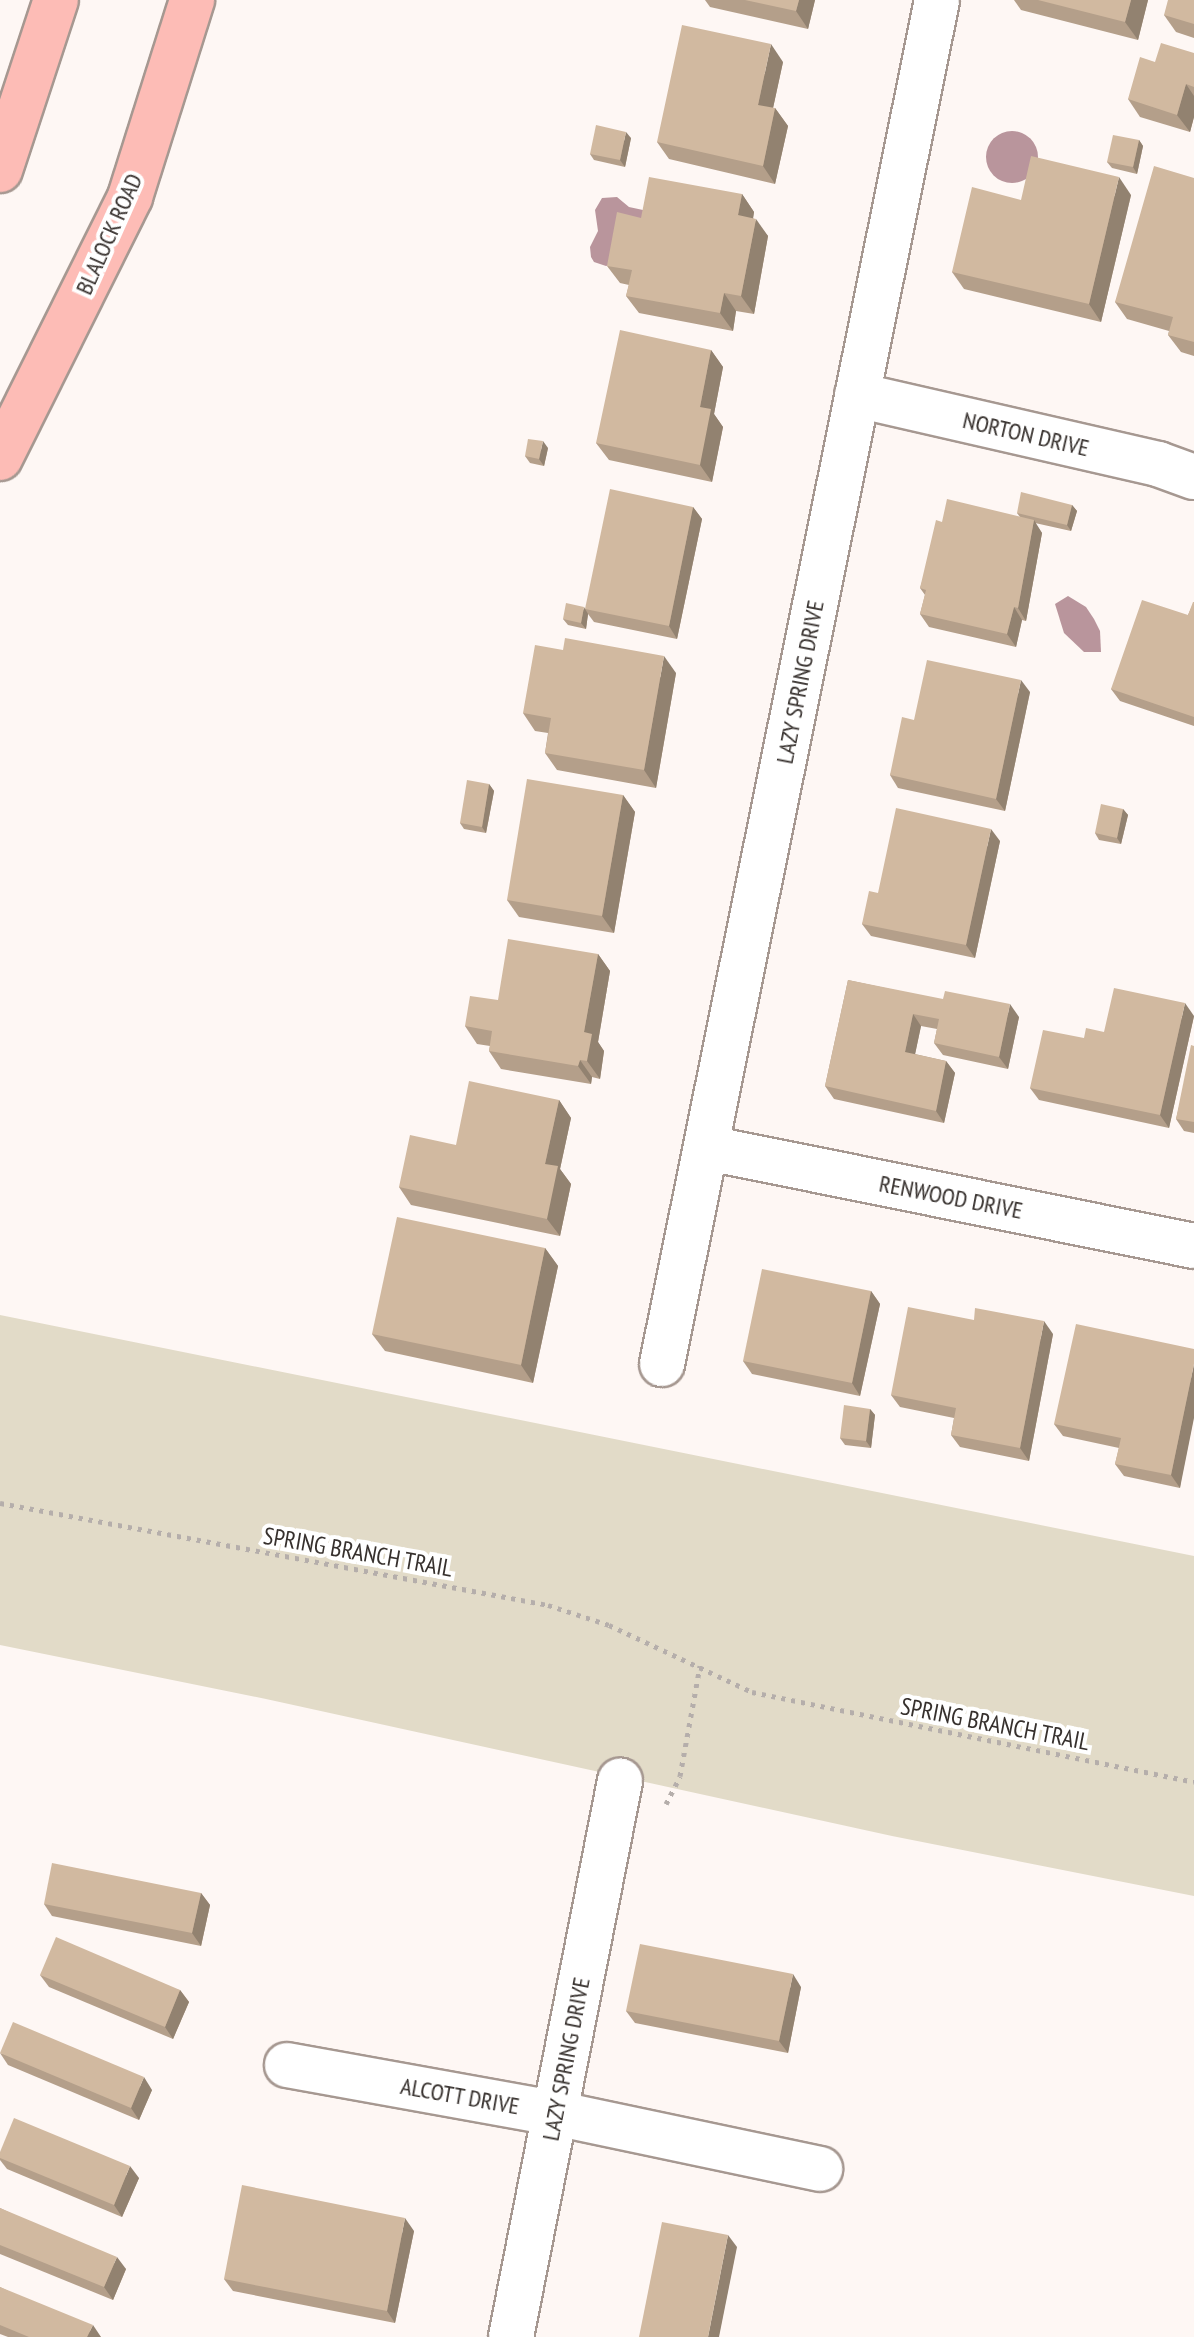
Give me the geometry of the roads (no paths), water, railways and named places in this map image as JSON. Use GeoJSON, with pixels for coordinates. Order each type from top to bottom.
{"type":"FeatureCollection","features":[{"type":"Feature","properties":{"kind":"main road"},"geometry":{"type":"LineString","coordinates":[[0,170],[56,0]]}},
{"type":"Feature","properties":{"kind":"main road","name":"BLALOCK ROAD"},"geometry":{"type":"LineString","coordinates":[[0,458],[130,197],[192,0]]}},
{"type":"Feature","properties":{"kind":"street","name":"LAZY SPRING DRIVE"},"geometry":{"type":"LineString","coordinates":[[662,1364],[708,1148],[937,0]]}},
{"type":"Feature","properties":{"kind":"street","name":"NORTON DRIVE"},"geometry":{"type":"LineString","coordinates":[[857,395],[1158,464],[1194,477]]}},
{"type":"Feature","properties":{"kind":"street","name":"RENWOOD DRIVE"},"geometry":{"type":"LineString","coordinates":[[708,1148],[1194,1246]]}},
{"type":"Feature","properties":{"kind":"street","name":"LAZY SPRING DRIVE"},"geometry":{"type":"LineString","coordinates":[[511,2337],[618,1797]]}},
{"type":"Feature","properties":{"kind":"street","name":"ALCOTT DRIVE"},"geometry":{"type":"LineString","coordinates":[[287,2065],[555,2113],[820,2169]]}}]}
